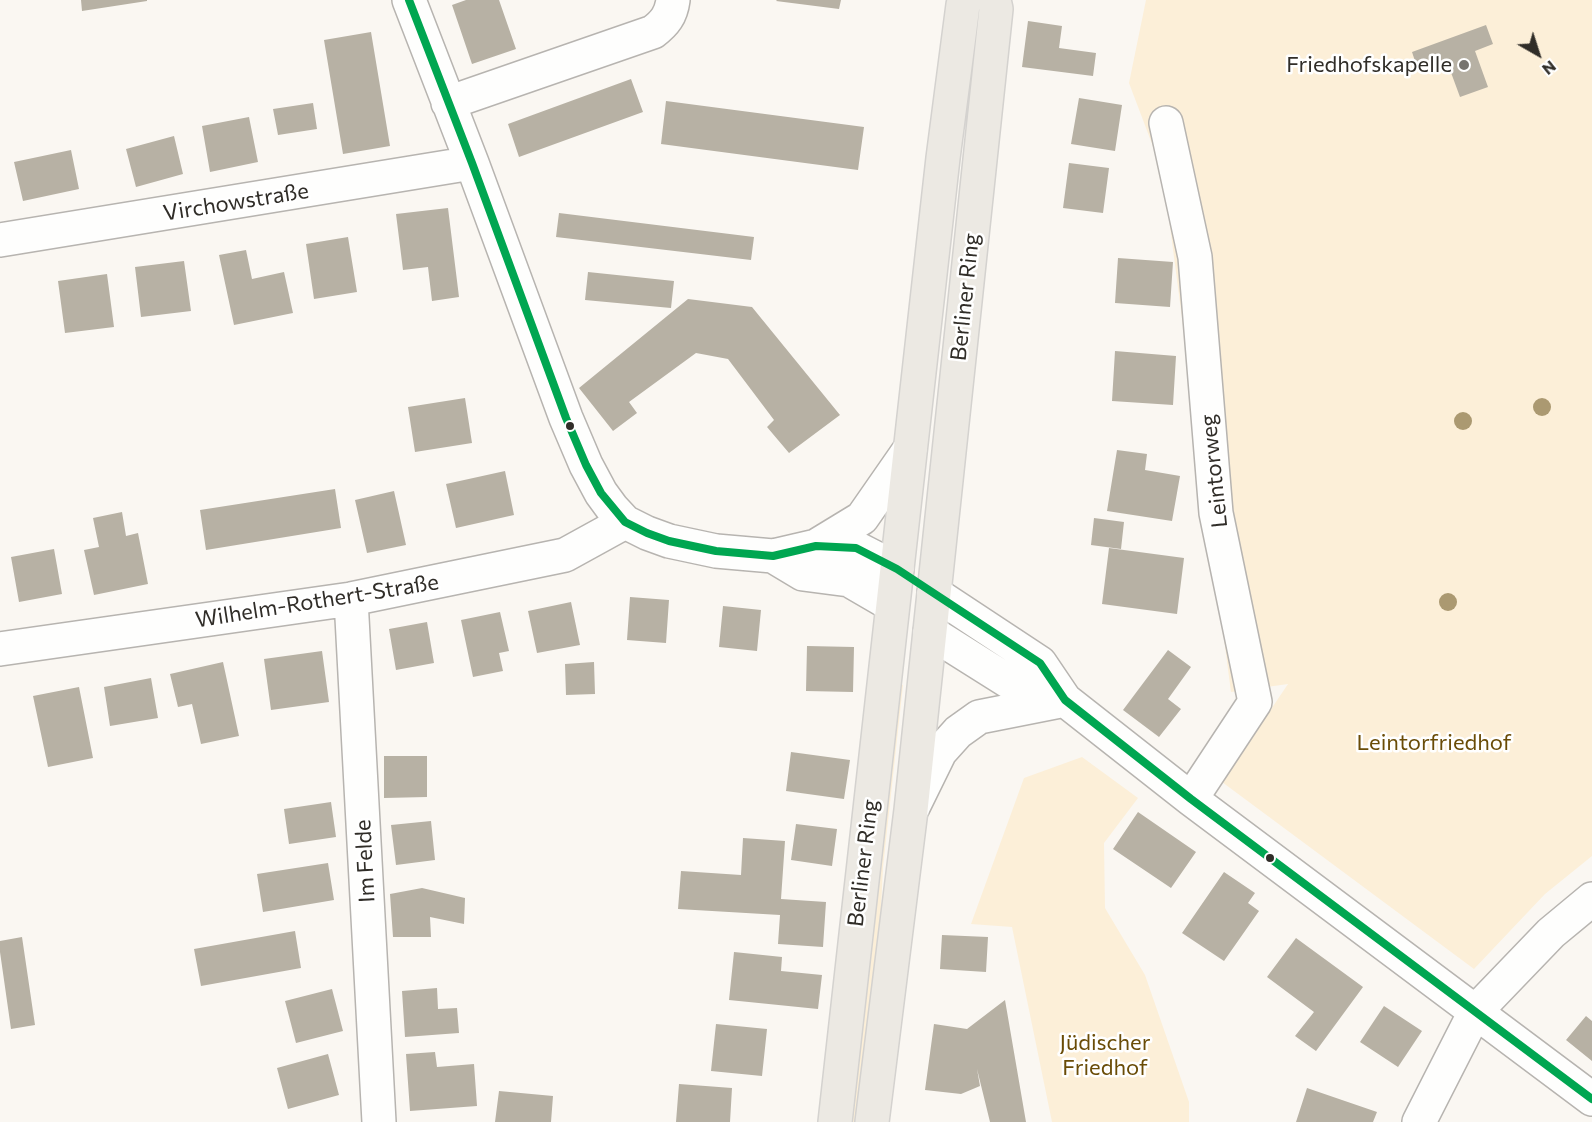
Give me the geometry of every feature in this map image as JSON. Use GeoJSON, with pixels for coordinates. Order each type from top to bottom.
{"type":"FeatureCollection","features":[{"type":"Feature","properties":{"kind":"main road","name":"Berliner Ring"},"geometry":{"type":"LineString","coordinates":[[835,1122],[943,158],[965,0]]}},
{"type":"Feature","properties":{"kind":"main road","name":"Berliner Ring"},"geometry":{"type":"LineString","coordinates":[[872,1122],[911,810],[996,9],[994,0]]}},
{"type":"Feature","properties":{"kind":"main road"},"geometry":{"type":"LineString","coordinates":[[897,569],[934,593]]}},
{"type":"Feature","properties":{"kind":"main road"},"geometry":{"type":"LineString","coordinates":[[892,605],[930,632]]}},
{"type":"Feature","properties":{"kind":"street"},"geometry":{"type":"LineString","coordinates":[[409,0],[585,465],[612,508],[625,522],[669,541],[716,551],[773,556],[816,546],[856,548],[897,569]]}},
{"type":"Feature","properties":{"kind":"street"},"geometry":{"type":"LineString","coordinates":[[448,103],[654,32],[669,16],[673,0]]}},
{"type":"Feature","properties":{"kind":"street","name":"Leintorweg"},"geometry":{"type":"LineString","coordinates":[[1166,123],[1195,257],[1215,513],[1255,702],[1191,799]]}},
{"type":"Feature","properties":{"kind":"street","name":"Virchowstraße"},"geometry":{"type":"LineString","coordinates":[[0,240],[472,164]]}},
{"type":"Feature","properties":{"kind":"street"},"geometry":{"type":"LineString","coordinates":[[816,546],[862,518],[910,449]]}},
{"type":"Feature","properties":{"kind":"street","name":"Wilhelm-Rothert-Straße"},"geometry":{"type":"LineString","coordinates":[[0,649],[351,599],[565,555],[625,522]]}},
{"type":"Feature","properties":{"kind":"street"},"geometry":{"type":"LineString","coordinates":[[773,556],[803,574],[849,580],[892,605]]}},
{"type":"Feature","properties":{"kind":"street"},"geometry":{"type":"LineString","coordinates":[[934,593],[1040,663],[1065,700],[1191,799],[1592,1099]]}},
{"type":"Feature","properties":{"kind":"street","name":"Im Felde"},"geometry":{"type":"LineString","coordinates":[[351,599],[379,1122]]}},
{"type":"Feature","properties":{"kind":"street"},"geometry":{"type":"LineString","coordinates":[[930,632],[1019,688],[1065,700]]}},
{"type":"Feature","properties":{"kind":"street"},"geometry":{"type":"LineString","coordinates":[[911,810],[940,752],[958,732],[979,717],[1065,700]]}},
{"type":"Feature","properties":{"kind":"street"},"geometry":{"type":"LineString","coordinates":[[1419,1122],[1475,1012],[1551,933],[1592,899]]}},
{"type":"Feature","properties":{"kind":"green space","name":"Leintorfriedhof"},"geometry":{"type":"Polygon","coordinates":[[[1146,0],[1592,0],[1592,856],[1545,894],[1474,969],[1222,782],[1288,684],[1231,692],[1163,173],[1129,83],[1146,0]]]}},
{"type":"Feature","properties":{"kind":"green space"},"geometry":{"type":"Polygon","coordinates":[[[897,684],[903,685],[883,867],[879,949],[862,1122],[852,1122],[862,1011],[897,684]]]}},
{"type":"Feature","properties":{"kind":"green space","name":"Jüdischer Friedhof"},"geometry":{"type":"Polygon","coordinates":[[[1082,757],[1138,798],[1104,843],[1105,908],[1145,975],[1189,1102],[1189,1122],[1052,1122],[1012,927],[971,924],[1024,778],[1082,757]]]}},
{"type":"Feature","properties":{"kind":"building"},"geometry":{"type":"Polygon","coordinates":[[[81,0],[147,0],[147,1],[82,11],[81,0]]]}},
{"type":"Feature","properties":{"kind":"building"},"geometry":{"type":"Polygon","coordinates":[[[466,0],[499,0],[516,49],[472,64],[452,5],[466,0]]]}},
{"type":"Feature","properties":{"kind":"building"},"geometry":{"type":"Polygon","coordinates":[[[777,0],[841,0],[839,9],[777,0]]]}},
{"type":"Feature","properties":{"kind":"building"},"geometry":{"type":"Polygon","coordinates":[[[1028,21],[1062,26],[1059,48],[1096,53],[1093,76],[1022,67],[1028,21]]]}},
{"type":"Feature","properties":{"kind":"building","name":"Friedhofskapelle"},"geometry":{"type":"Polygon","coordinates":[[[1486,25],[1493,44],[1475,51],[1488,87],[1460,97],[1446,59],[1418,70],[1412,52],[1486,25]]]}},
{"type":"Feature","properties":{"kind":"building"},"geometry":{"type":"Polygon","coordinates":[[[371,32],[390,146],[343,154],[324,40],[371,32]]]}},
{"type":"Feature","properties":{"kind":"building"},"geometry":{"type":"Polygon","coordinates":[[[631,79],[643,112],[519,157],[508,124],[631,79]]]}},
{"type":"Feature","properties":{"kind":"building"},"geometry":{"type":"Polygon","coordinates":[[[1079,98],[1122,105],[1115,151],[1071,144],[1079,98]]]}},
{"type":"Feature","properties":{"kind":"building"},"geometry":{"type":"Polygon","coordinates":[[[666,101],[864,127],[858,170],[661,144],[666,101]]]}},
{"type":"Feature","properties":{"kind":"building"},"geometry":{"type":"Polygon","coordinates":[[[313,103],[317,129],[278,135],[273,109],[313,103]]]}},
{"type":"Feature","properties":{"kind":"building"},"geometry":{"type":"Polygon","coordinates":[[[249,117],[258,162],[210,172],[202,126],[249,117]]]}},
{"type":"Feature","properties":{"kind":"building"},"geometry":{"type":"Polygon","coordinates":[[[174,136],[183,174],[136,187],[126,149],[174,136]]]}},
{"type":"Feature","properties":{"kind":"building"},"geometry":{"type":"Polygon","coordinates":[[[71,150],[79,189],[23,201],[14,162],[71,150]]]}},
{"type":"Feature","properties":{"kind":"building"},"geometry":{"type":"Polygon","coordinates":[[[1069,163],[1109,168],[1103,213],[1063,208],[1069,163]]]}},
{"type":"Feature","properties":{"kind":"building"},"geometry":{"type":"Polygon","coordinates":[[[448,208],[459,297],[432,301],[428,267],[403,270],[396,214],[448,208]]]}},
{"type":"Feature","properties":{"kind":"building"},"geometry":{"type":"Polygon","coordinates":[[[559,213],[754,237],[751,260],[556,237],[559,213]]]}},
{"type":"Feature","properties":{"kind":"building"},"geometry":{"type":"Polygon","coordinates":[[[348,237],[357,292],[314,299],[306,244],[348,237]]]}},
{"type":"Feature","properties":{"kind":"building"},"geometry":{"type":"Polygon","coordinates":[[[246,250],[252,279],[284,272],[293,313],[234,325],[219,255],[246,250]]]}},
{"type":"Feature","properties":{"kind":"building"},"geometry":{"type":"Polygon","coordinates":[[[1118,258],[1173,262],[1170,307],[1115,303],[1118,258]]]}},
{"type":"Feature","properties":{"kind":"building"},"geometry":{"type":"Polygon","coordinates":[[[184,261],[191,311],[141,317],[135,267],[184,261]]]}},
{"type":"Feature","properties":{"kind":"building"},"geometry":{"type":"Polygon","coordinates":[[[588,272],[674,281],[671,308],[585,300],[588,272]]]}},
{"type":"Feature","properties":{"kind":"building"},"geometry":{"type":"Polygon","coordinates":[[[107,274],[114,327],[65,333],[58,281],[107,274]]]}},
{"type":"Feature","properties":{"kind":"building"},"geometry":{"type":"Polygon","coordinates":[[[688,299],[752,307],[840,415],[789,453],[767,427],[774,420],[728,359],[696,353],[629,402],[637,413],[613,431],[579,388],[688,299]]]}},
{"type":"Feature","properties":{"kind":"building"},"geometry":{"type":"Polygon","coordinates":[[[1115,351],[1176,356],[1173,405],[1112,401],[1115,351]]]}},
{"type":"Feature","properties":{"kind":"building"},"geometry":{"type":"Polygon","coordinates":[[[465,398],[472,443],[415,452],[408,407],[465,398]]]}},
{"type":"Feature","properties":{"kind":"building"},"geometry":{"type":"Polygon","coordinates":[[[1117,450],[1147,454],[1145,470],[1180,476],[1172,521],[1107,511],[1117,450]]]}},
{"type":"Feature","properties":{"kind":"building"},"geometry":{"type":"Polygon","coordinates":[[[505,471],[514,515],[456,528],[446,484],[505,471]]]}},
{"type":"Feature","properties":{"kind":"building"},"geometry":{"type":"Polygon","coordinates":[[[335,489],[341,528],[206,550],[200,510],[335,489]]]}},
{"type":"Feature","properties":{"kind":"building"},"geometry":{"type":"Polygon","coordinates":[[[394,491],[406,545],[367,553],[355,500],[394,491]]]}},
{"type":"Feature","properties":{"kind":"building"},"geometry":{"type":"Polygon","coordinates":[[[122,512],[126,536],[138,533],[148,584],[94,595],[84,550],[99,547],[93,518],[122,512]]]}},
{"type":"Feature","properties":{"kind":"building"},"geometry":{"type":"Polygon","coordinates":[[[1094,518],[1124,522],[1121,549],[1091,545],[1094,518]]]}},
{"type":"Feature","properties":{"kind":"building"},"geometry":{"type":"Polygon","coordinates":[[[1109,548],[1184,558],[1177,614],[1102,604],[1109,548]]]}},
{"type":"Feature","properties":{"kind":"building"},"geometry":{"type":"Polygon","coordinates":[[[54,549],[62,594],[19,602],[11,557],[54,549]]]}},
{"type":"Feature","properties":{"kind":"building"},"geometry":{"type":"Polygon","coordinates":[[[630,597],[669,600],[666,643],[627,640],[630,597]]]}},
{"type":"Feature","properties":{"kind":"building"},"geometry":{"type":"Polygon","coordinates":[[[571,602],[580,645],[537,653],[528,611],[571,602]]]}},
{"type":"Feature","properties":{"kind":"building"},"geometry":{"type":"Polygon","coordinates":[[[723,606],[761,610],[757,651],[719,647],[723,606]]]}},
{"type":"Feature","properties":{"kind":"building"},"geometry":{"type":"Polygon","coordinates":[[[500,612],[509,651],[499,653],[503,671],[473,677],[461,620],[500,612]]]}},
{"type":"Feature","properties":{"kind":"building"},"geometry":{"type":"Polygon","coordinates":[[[427,622],[434,663],[396,670],[389,629],[427,622]]]}},
{"type":"Feature","properties":{"kind":"building"},"geometry":{"type":"Polygon","coordinates":[[[807,646],[854,647],[853,692],[806,691],[807,646]]]}},
{"type":"Feature","properties":{"kind":"building"},"geometry":{"type":"Polygon","coordinates":[[[1168,650],[1191,667],[1168,699],[1181,709],[1159,737],[1123,710],[1168,650]]]}},
{"type":"Feature","properties":{"kind":"building"},"geometry":{"type":"Polygon","coordinates":[[[322,651],[329,702],[271,710],[264,659],[322,651]]]}},
{"type":"Feature","properties":{"kind":"building"},"geometry":{"type":"Polygon","coordinates":[[[223,662],[239,736],[201,744],[192,704],[178,707],[170,674],[223,662]]]}},
{"type":"Feature","properties":{"kind":"building"},"geometry":{"type":"Polygon","coordinates":[[[594,662],[595,694],[566,695],[565,664],[594,662]]]}},
{"type":"Feature","properties":{"kind":"building"},"geometry":{"type":"Polygon","coordinates":[[[151,678],[158,718],[110,726],[104,687],[151,678]]]}},
{"type":"Feature","properties":{"kind":"building"},"geometry":{"type":"Polygon","coordinates":[[[79,687],[93,758],[48,767],[33,696],[79,687]]]}},
{"type":"Feature","properties":{"kind":"building"},"geometry":{"type":"Polygon","coordinates":[[[791,752],[850,760],[844,799],[786,791],[791,752]]]}},
{"type":"Feature","properties":{"kind":"building"},"geometry":{"type":"Polygon","coordinates":[[[384,756],[427,756],[427,797],[384,798],[384,756]]]}},
{"type":"Feature","properties":{"kind":"building"},"geometry":{"type":"Polygon","coordinates":[[[331,802],[336,837],[289,844],[284,809],[331,802]]]}},
{"type":"Feature","properties":{"kind":"building"},"geometry":{"type":"Polygon","coordinates":[[[1138,812],[1196,852],[1171,888],[1113,849],[1138,812]]]}},
{"type":"Feature","properties":{"kind":"building"},"geometry":{"type":"Polygon","coordinates":[[[431,821],[435,860],[396,865],[391,825],[431,821]]]}},
{"type":"Feature","properties":{"kind":"building"},"geometry":{"type":"Polygon","coordinates":[[[796,824],[837,829],[832,866],[791,860],[796,824]]]}},
{"type":"Feature","properties":{"kind":"building"},"geometry":{"type":"Polygon","coordinates":[[[743,838],[785,841],[781,899],[826,902],[823,947],[778,944],[780,915],[678,909],[681,871],[741,875],[743,838]]]}},
{"type":"Feature","properties":{"kind":"building"},"geometry":{"type":"Polygon","coordinates":[[[328,863],[334,900],[263,912],[257,874],[328,863]]]}},
{"type":"Feature","properties":{"kind":"building"},"geometry":{"type":"Polygon","coordinates":[[[1224,872],[1255,893],[1248,903],[1259,911],[1224,961],[1182,933],[1224,872]]]}},
{"type":"Feature","properties":{"kind":"building"},"geometry":{"type":"Polygon","coordinates":[[[422,888],[465,898],[464,924],[430,917],[431,937],[393,937],[390,894],[422,888]]]}},
{"type":"Feature","properties":{"kind":"building"},"geometry":{"type":"Polygon","coordinates":[[[295,931],[301,968],[201,986],[194,949],[295,931]]]}},
{"type":"Feature","properties":{"kind":"building"},"geometry":{"type":"Polygon","coordinates":[[[942,935],[988,937],[986,972],[940,969],[942,935]]]}},
{"type":"Feature","properties":{"kind":"building"},"geometry":{"type":"Polygon","coordinates":[[[22,937],[35,1025],[11,1029],[0,941],[22,937]]]}},
{"type":"Feature","properties":{"kind":"building"},"geometry":{"type":"Polygon","coordinates":[[[1296,938],[1363,987],[1316,1051],[1295,1036],[1314,1012],[1267,977],[1296,938]]]}},
{"type":"Feature","properties":{"kind":"building"},"geometry":{"type":"Polygon","coordinates":[[[734,952],[782,957],[781,971],[822,975],[818,1009],[729,1000],[734,952]]]}},
{"type":"Feature","properties":{"kind":"building"},"geometry":{"type":"Polygon","coordinates":[[[437,988],[438,1009],[457,1008],[459,1033],[405,1037],[402,991],[437,988]]]}},
{"type":"Feature","properties":{"kind":"building"},"geometry":{"type":"Polygon","coordinates":[[[332,989],[343,1031],[296,1043],[285,1001],[332,989]]]}},
{"type":"Feature","properties":{"kind":"building"},"geometry":{"type":"Polygon","coordinates":[[[1005,1000],[1026,1122],[990,1122],[977,1069],[980,1086],[961,1094],[925,1090],[934,1024],[967,1029],[1005,1000]]]}},
{"type":"Feature","properties":{"kind":"building"},"geometry":{"type":"Polygon","coordinates":[[[1384,1006],[1422,1031],[1398,1067],[1360,1042],[1384,1006]]]}},
{"type":"Feature","properties":{"kind":"building"},"geometry":{"type":"Polygon","coordinates":[[[1586,1016],[1592,1021],[1592,1061],[1566,1040],[1586,1016]]]}},
{"type":"Feature","properties":{"kind":"building"},"geometry":{"type":"Polygon","coordinates":[[[716,1024],[767,1029],[762,1076],[711,1071],[716,1024]]]}},
{"type":"Feature","properties":{"kind":"building"},"geometry":{"type":"Polygon","coordinates":[[[435,1052],[437,1067],[474,1064],[477,1106],[410,1111],[406,1054],[435,1052]]]}},
{"type":"Feature","properties":{"kind":"building"},"geometry":{"type":"Polygon","coordinates":[[[328,1054],[339,1095],[288,1109],[277,1068],[328,1054]]]}},
{"type":"Feature","properties":{"kind":"building"},"geometry":{"type":"Polygon","coordinates":[[[679,1084],[732,1088],[730,1122],[676,1122],[679,1084]]]}},
{"type":"Feature","properties":{"kind":"building"},"geometry":{"type":"Polygon","coordinates":[[[1307,1088],[1377,1112],[1373,1122],[1296,1122],[1307,1088]]]}},
{"type":"Feature","properties":{"kind":"building"},"geometry":{"type":"Polygon","coordinates":[[[499,1091],[553,1096],[551,1122],[495,1122],[499,1091]]]}},
{"type":"Feature","properties":{"kind":"transit line"},"geometry":{"type":"LineString","coordinates":[[409,0],[566,418],[601,493],[625,522],[669,541],[716,551],[773,556],[816,546],[856,548],[897,569],[1040,663],[1065,700],[1191,799],[1592,1099]]}},
{"type":"Feature","properties":{"kind":"place","name":"Friedhofskapelle"},"geometry":{"type":"Point","coordinates":[1464,65]}}]}
